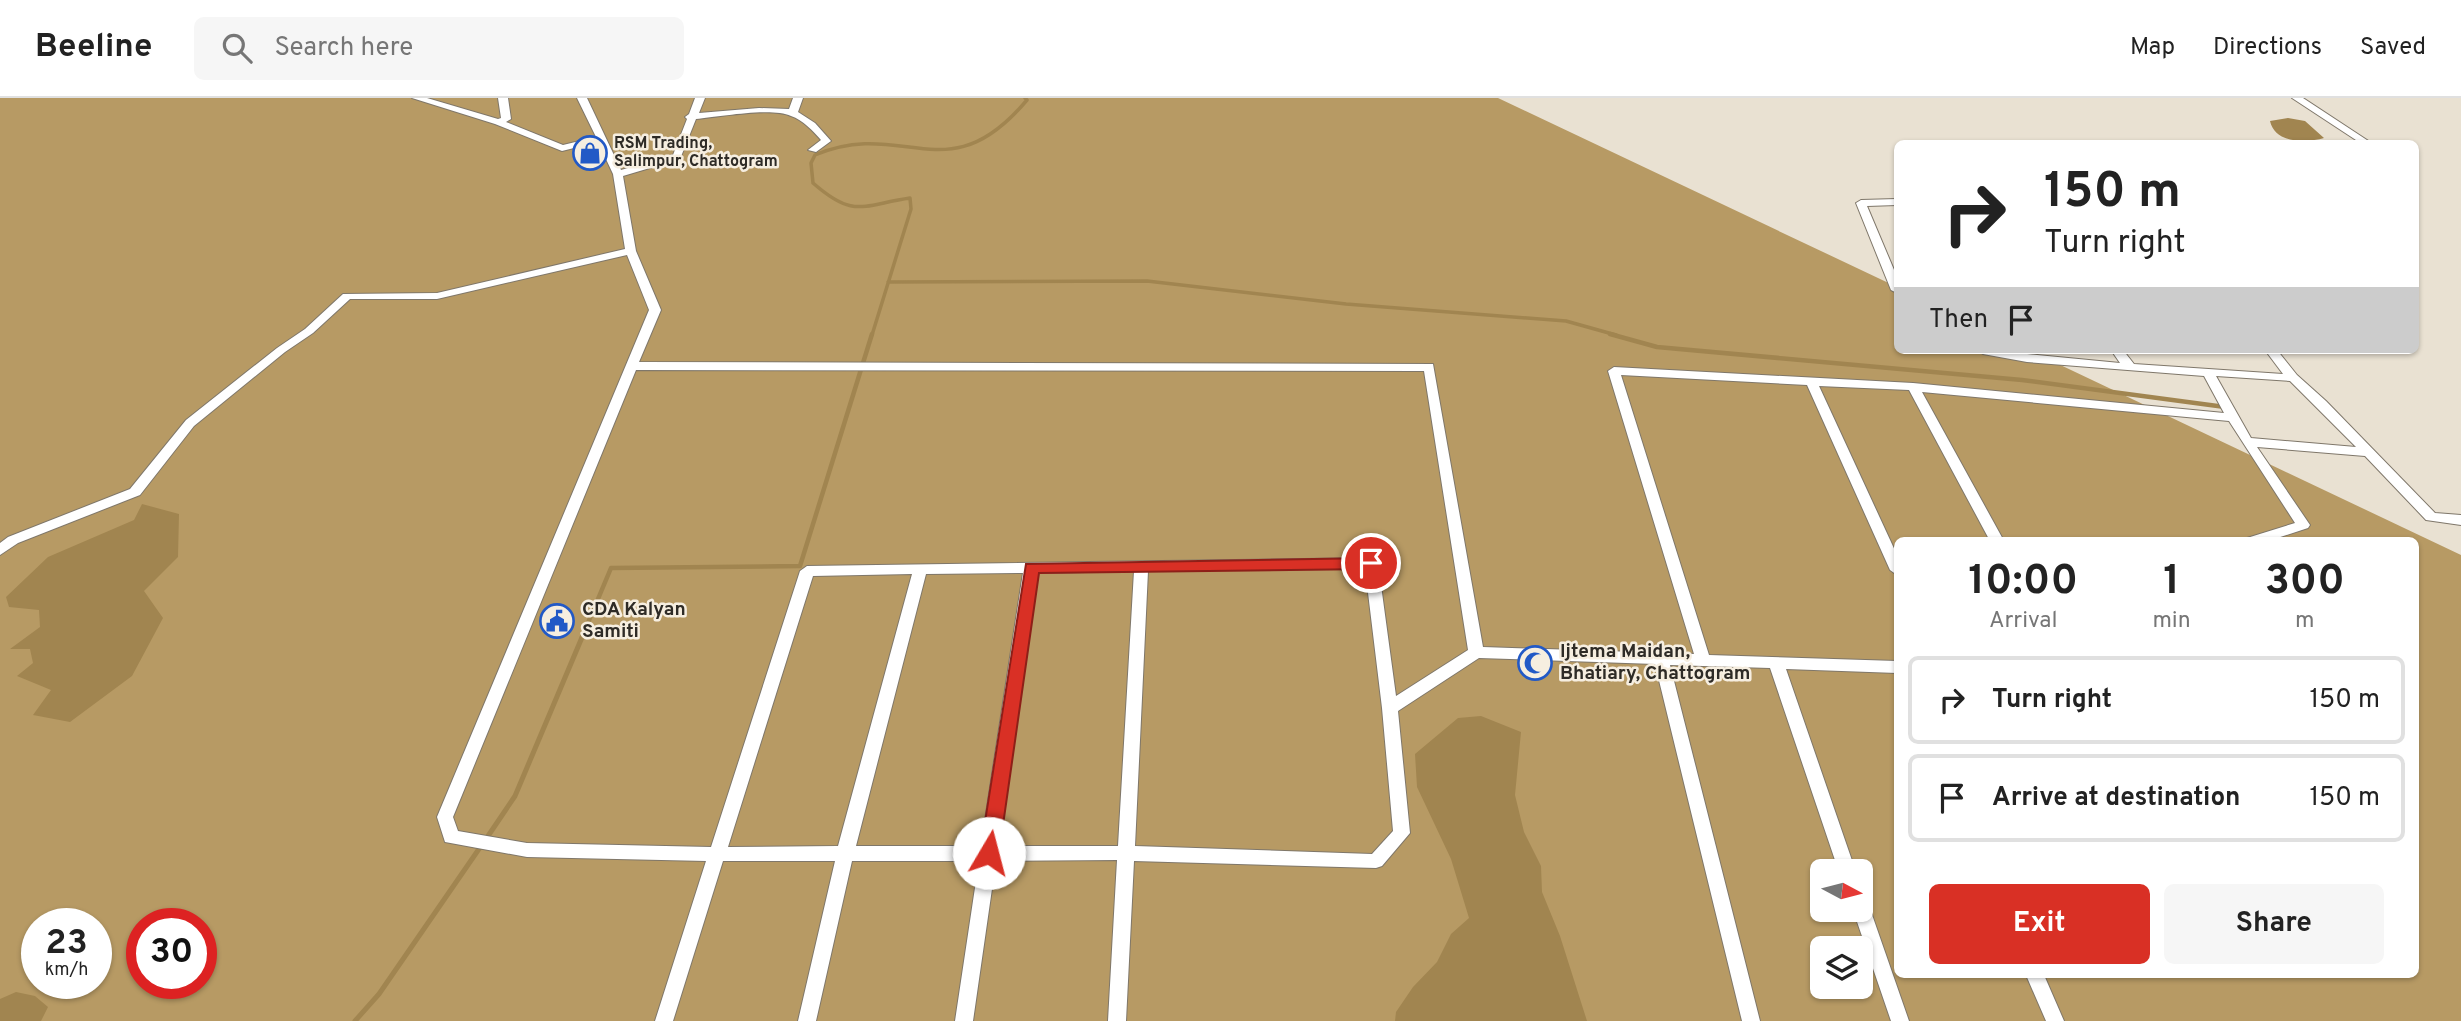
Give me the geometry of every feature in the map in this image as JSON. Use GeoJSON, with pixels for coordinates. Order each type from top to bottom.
{"type":"FeatureCollection","features":[{"type":"Feature","properties":{"kind":"street"},"geometry":{"type":"LineString","coordinates":[[417,98],[498,122],[562,148],[601,139]]}},
{"type":"Feature","properties":{"kind":"street"},"geometry":{"type":"LineString","coordinates":[[498,122],[506,119],[503,98]]}},
{"type":"Feature","properties":{"kind":"street"},"geometry":{"type":"LineString","coordinates":[[582,98],[618,174],[631,251],[655,310],[445,817],[451,837],[527,850],[719,854],[1125,853],[1376,861],[1402,833],[1390,708],[1371,563],[807,571],[719,854],[664,1021]]}},
{"type":"Feature","properties":{"kind":"street"},"geometry":{"type":"LineString","coordinates":[[618,174],[677,157],[699,98]]}},
{"type":"Feature","properties":{"kind":"street"},"geometry":{"type":"LineString","coordinates":[[793,112],[798,98]]}},
{"type":"Feature","properties":{"kind":"street"},"geometry":{"type":"LineString","coordinates":[[2297,98],[2313,105],[2363,140]]}},
{"type":"Feature","properties":{"kind":"street"},"geometry":{"type":"LineString","coordinates":[[690,117],[777,110],[793,112],[821,133],[826,141],[813,150]]}},
{"type":"Feature","properties":{"kind":"street"},"geometry":{"type":"LineString","coordinates":[[1894,202],[1861,203],[1894,283]]}},
{"type":"Feature","properties":{"kind":"street"},"geometry":{"type":"LineString","coordinates":[[0,550],[13,540],[135,492],[190,424],[281,350],[309,331],[346,296],[437,296],[631,251]]}},
{"type":"Feature","properties":{"kind":"street"},"geometry":{"type":"LineString","coordinates":[[2024,354],[2130,367],[2293,379]]}},
{"type":"Feature","properties":{"kind":"street"},"geometry":{"type":"LineString","coordinates":[[2120,354],[2130,367]]}},
{"type":"Feature","properties":{"kind":"street"},"geometry":{"type":"LineString","coordinates":[[2274,354],[2293,379],[2322,404],[2431,517],[2461,520]]}},
{"type":"Feature","properties":{"kind":"street"},"geometry":{"type":"LineString","coordinates":[[633,366],[1429,366],[1476,652]]}},
{"type":"Feature","properties":{"kind":"street"},"geometry":{"type":"LineString","coordinates":[[1703,660],[1614,371],[1913,387],[2233,418]]}},
{"type":"Feature","properties":{"kind":"street"},"geometry":{"type":"LineString","coordinates":[[2208,372],[2247,442],[2303,525],[2265,537]]}},
{"type":"Feature","properties":{"kind":"street"},"geometry":{"type":"LineString","coordinates":[[1812,383],[1894,563]]}},
{"type":"Feature","properties":{"kind":"street"},"geometry":{"type":"LineString","coordinates":[[1913,387],[1995,537]]}},
{"type":"Feature","properties":{"kind":"street"},"geometry":{"type":"LineString","coordinates":[[2247,442],[2368,452]]}},
{"type":"Feature","properties":{"kind":"street"},"geometry":{"type":"LineString","coordinates":[[1117,1021],[1142,566]]}},
{"type":"Feature","properties":{"kind":"street"},"geometry":{"type":"LineString","coordinates":[[964,1021],[1031,568]]}},
{"type":"Feature","properties":{"kind":"street"},"geometry":{"type":"LineString","coordinates":[[807,1021],[845,854],[919,569]]}},
{"type":"Feature","properties":{"kind":"street"},"geometry":{"type":"LineString","coordinates":[[1390,708],[1476,652],[1894,667]]}},
{"type":"Feature","properties":{"kind":"street"},"geometry":{"type":"LineString","coordinates":[[1661,659],[1751,1021]]}},
{"type":"Feature","properties":{"kind":"street"},"geometry":{"type":"LineString","coordinates":[[1776,663],[1844,859]]}},
{"type":"Feature","properties":{"kind":"street"},"geometry":{"type":"LineString","coordinates":[[1866,922],[1900,1021]]}},
{"type":"Feature","properties":{"kind":"street"},"geometry":{"type":"LineString","coordinates":[[2036,978],[2055,1021]]}},
{"type":"Feature","properties":{"kind":"shaded area"},"geometry":{"type":"Polygon","coordinates":[[[0,98],[1498,98],[1894,286],[1894,354],[2037,354],[2461,555],[2461,1021],[0,1021],[0,98]]]}},
{"type":"Feature","properties":{"kind":"shaded area"},"geometry":{"type":"Polygon","coordinates":[[[2288,118],[2305,121],[2324,138],[2285,138],[2273,129],[2270,121],[2288,118]]]}},
{"type":"Feature","properties":{"kind":"shaded area"},"geometry":{"type":"Polygon","coordinates":[[[142,504],[179,514],[178,557],[144,591],[163,618],[132,676],[70,722],[33,715],[51,690],[17,676],[33,663],[30,649],[10,649],[40,627],[39,610],[9,607],[6,597],[48,557],[134,520],[142,504]]]}},
{"type":"Feature","properties":{"kind":"shaded area"},"geometry":{"type":"Polygon","coordinates":[[[1481,716],[1521,732],[1515,795],[1524,832],[1541,866],[1542,892],[1560,936],[1587,1021],[1395,1021],[1396,1012],[1413,987],[1437,962],[1451,934],[1469,918],[1451,859],[1417,787],[1415,754],[1458,718],[1481,716]]]}},
{"type":"Feature","properties":{"kind":"shaded area"},"geometry":{"type":"Polygon","coordinates":[[[16,992],[21,993],[21,999],[39,999],[48,1007],[41,1021],[0,1021],[0,999],[16,992]]]}},
{"type":"Feature","properties":{"kind":"waterway"},"geometry":{"type":"LineString","coordinates":[[888,282],[911,209],[910,198],[859,207],[839,202],[813,183],[811,163],[815,155],[847,146],[875,144],[948,149],[973,143],[999,128],[1027,100],[1025,98]]}},
{"type":"Feature","properties":{"kind":"waterway"},"geometry":{"type":"LineString","coordinates":[[888,282],[1147,281],[1346,304],[1566,321],[1616,335]]}},
{"type":"Feature","properties":{"kind":"waterway"},"geometry":{"type":"LineString","coordinates":[[872,335],[888,282]]}},
{"type":"Feature","properties":{"kind":"waterway"},"geometry":{"type":"LineString","coordinates":[[582,637],[611,568],[800,566],[872,334]]}},
{"type":"Feature","properties":{"kind":"waterway"},"geometry":{"type":"LineString","coordinates":[[1610,334],[1657,347],[2022,380],[2225,407]]}},
{"type":"Feature","properties":{"kind":"waterway"},"geometry":{"type":"LineString","coordinates":[[486,839],[515,796],[583,635]]}},
{"type":"Feature","properties":{"kind":"waterway"},"geometry":{"type":"LineString","coordinates":[[355,1021],[379,994],[481,846]]}},
{"type":"Feature","properties":{"kind":"place","name":"RSM Trading, Salimpur, Chattogram"},"geometry":{"type":"Point","coordinates":[590,153]}},
{"type":"Feature","properties":{"kind":"place","name":"CDA Kalyan Samiti"},"geometry":{"type":"Point","coordinates":[557,621]}},
{"type":"Feature","properties":{"kind":"place","name":"Ijtema Maidan, Bhatiary, Chattogram"},"geometry":{"type":"Point","coordinates":[1535,663]}},
{"type":"Feature","properties":{"kind":"route"},"geometry":{"type":"LineString","coordinates":[[989,853],[1031,568],[1371,563]]}}]}
